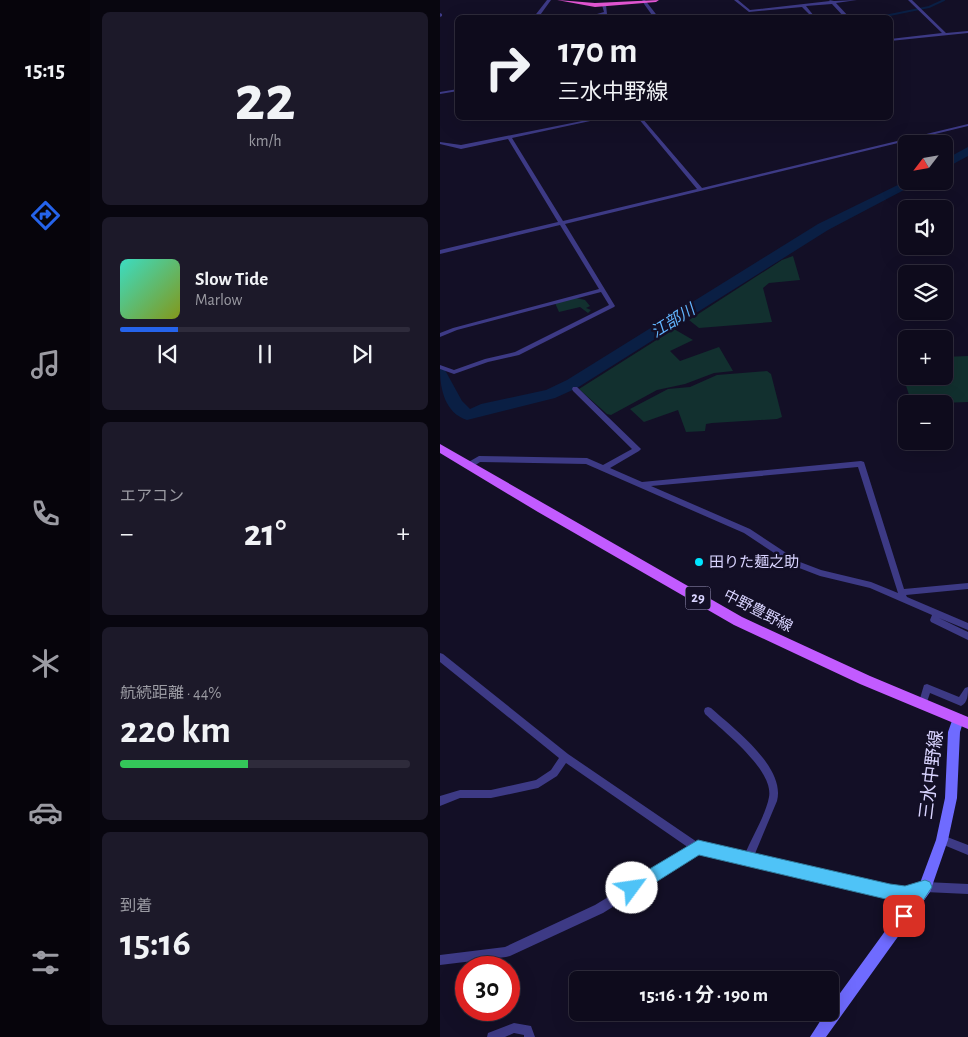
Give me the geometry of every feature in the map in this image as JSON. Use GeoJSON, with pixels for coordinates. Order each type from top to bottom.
{"type":"FeatureCollection","features":[{"type":"Feature","properties":{"kind":"highway"},"geometry":{"type":"LineString","coordinates":[[560,0],[604,5],[656,0]]}},
{"type":"Feature","properties":{"kind":"main road","name":"中野豊野線"},"geometry":{"type":"LineString","coordinates":[[440,448],[468,466],[738,621],[922,705],[963,721]]}},
{"type":"Feature","properties":{"kind":"main road","name":"三水中野線"},"geometry":{"type":"LineString","coordinates":[[817,1037],[925,887],[942,840],[951,798],[954,732],[963,721]]}},
{"type":"Feature","properties":{"kind":"street"},"geometry":{"type":"LineString","coordinates":[[537,15],[548,0]]}},
{"type":"Feature","properties":{"kind":"street"},"geometry":{"type":"LineString","coordinates":[[736,0],[749,11],[855,0]]}},
{"type":"Feature","properties":{"kind":"street"},"geometry":{"type":"LineString","coordinates":[[910,0],[944,33]]}},
{"type":"Feature","properties":{"kind":"street"},"geometry":{"type":"LineString","coordinates":[[644,1],[655,15]]}},
{"type":"Feature","properties":{"kind":"street"},"geometry":{"type":"LineString","coordinates":[[832,1],[845,15]]}},
{"type":"Feature","properties":{"kind":"street"},"geometry":{"type":"LineString","coordinates":[[604,5],[607,15]]}},
{"type":"Feature","properties":{"kind":"street"},"geometry":{"type":"LineString","coordinates":[[803,5],[811,15]]}},
{"type":"Feature","properties":{"kind":"street"},"geometry":{"type":"LineString","coordinates":[[893,40],[968,32]]}},
{"type":"Feature","properties":{"kind":"street"},"geometry":{"type":"LineString","coordinates":[[440,93],[455,90]]}},
{"type":"Feature","properties":{"kind":"street"},"geometry":{"type":"LineString","coordinates":[[440,143],[456,148],[592,120]]}},
{"type":"Feature","properties":{"kind":"street"},"geometry":{"type":"LineString","coordinates":[[642,120],[700,189]]}},
{"type":"Feature","properties":{"kind":"street"},"geometry":{"type":"LineString","coordinates":[[440,252],[968,125]]}},
{"type":"Feature","properties":{"kind":"street"},"geometry":{"type":"LineString","coordinates":[[440,367],[454,372],[487,360],[517,354],[612,306],[509,137]]}},
{"type":"Feature","properties":{"kind":"street"},"geometry":{"type":"LineString","coordinates":[[440,335],[602,290]]}},
{"type":"Feature","properties":{"kind":"street"},"geometry":{"type":"LineString","coordinates":[[575,389],[638,449],[604,468]]}},
{"type":"Feature","properties":{"kind":"street"},"geometry":{"type":"LineString","coordinates":[[468,466],[478,459],[587,461],[643,484],[746,531],[797,564],[820,573],[871,585],[903,596],[936,614],[968,627]]}},
{"type":"Feature","properties":{"kind":"street"},"geometry":{"type":"LineString","coordinates":[[643,484],[861,464],[903,596]]}},
{"type":"Feature","properties":{"kind":"street"},"geometry":{"type":"LineString","coordinates":[[903,596],[968,586]]}},
{"type":"Feature","properties":{"kind":"street"},"geometry":{"type":"LineString","coordinates":[[936,614],[934,620],[968,636]]}},
{"type":"Feature","properties":{"kind":"street"},"geometry":{"type":"LineString","coordinates":[[440,657],[565,757],[698,848],[747,860],[778,864],[890,892],[905,894],[925,887],[968,889]]}},
{"type":"Feature","properties":{"kind":"street"},"geometry":{"type":"LineString","coordinates":[[922,705],[927,688],[961,702],[968,691]]}},
{"type":"Feature","properties":{"kind":"street"},"geometry":{"type":"LineString","coordinates":[[708,711],[758,759],[770,780],[774,795],[747,860]]}},
{"type":"Feature","properties":{"kind":"street"},"geometry":{"type":"LineString","coordinates":[[440,801],[460,794],[491,794],[538,784],[554,773],[565,757]]}},
{"type":"Feature","properties":{"kind":"street"},"geometry":{"type":"LineString","coordinates":[[942,840],[968,850]]}},
{"type":"Feature","properties":{"kind":"street"},"geometry":{"type":"LineString","coordinates":[[440,960],[506,952],[599,908],[698,848]]}},
{"type":"Feature","properties":{"kind":"street"},"geometry":{"type":"LineString","coordinates":[[492,1037],[514,1028],[527,1030],[530,1037]]}},
{"type":"Feature","properties":{"kind":"green space"},"geometry":{"type":"Polygon","coordinates":[[[793,256],[800,280],[769,283],[763,288],[772,322],[699,328],[689,320],[782,260],[793,256]]]}},
{"type":"Feature","properties":{"kind":"green space"},"geometry":{"type":"Polygon","coordinates":[[[572,297],[585,300],[590,306],[586,308],[591,310],[588,313],[580,307],[559,312],[555,303],[572,297]]]}},
{"type":"Feature","properties":{"kind":"green space"},"geometry":{"type":"Polygon","coordinates":[[[674,329],[693,340],[670,351],[680,361],[719,347],[733,371],[714,373],[685,384],[657,390],[611,415],[607,414],[579,389],[674,329]]]}},
{"type":"Feature","properties":{"kind":"green space"},"geometry":{"type":"Polygon","coordinates":[[[968,356],[968,402],[953,403],[953,395],[909,395],[906,385],[953,385],[953,357],[968,356]]]}},
{"type":"Feature","properties":{"kind":"green space"},"geometry":{"type":"Polygon","coordinates":[[[767,371],[771,374],[782,417],[777,419],[712,423],[706,424],[705,431],[686,432],[678,410],[644,422],[630,409],[668,389],[690,387],[717,375],[767,371]]]}},
{"type":"Feature","properties":{"kind":"waterway"},"geometry":{"type":"LineString","coordinates":[[890,15],[929,7],[944,0]]}},
{"type":"Feature","properties":{"kind":"waterway","name":"江部川"},"geometry":{"type":"LineString","coordinates":[[953,160],[968,151]]}},
{"type":"Feature","properties":{"kind":"waterway","name":"江部川"},"geometry":{"type":"LineString","coordinates":[[440,374],[456,404],[461,411],[467,414],[474,414],[481,409],[550,394],[572,384],[823,227],[898,190]]}},
{"type":"Feature","properties":{"kind":"place","name":"田りた麺之助"},"geometry":{"type":"Point","coordinates":[699,562]}},
{"type":"Feature","properties":{"kind":"route"},"geometry":{"type":"LineString","coordinates":[[632,888],[698,848],[747,860],[778,864],[890,892],[905,894],[925,887],[904,916]]}}]}
